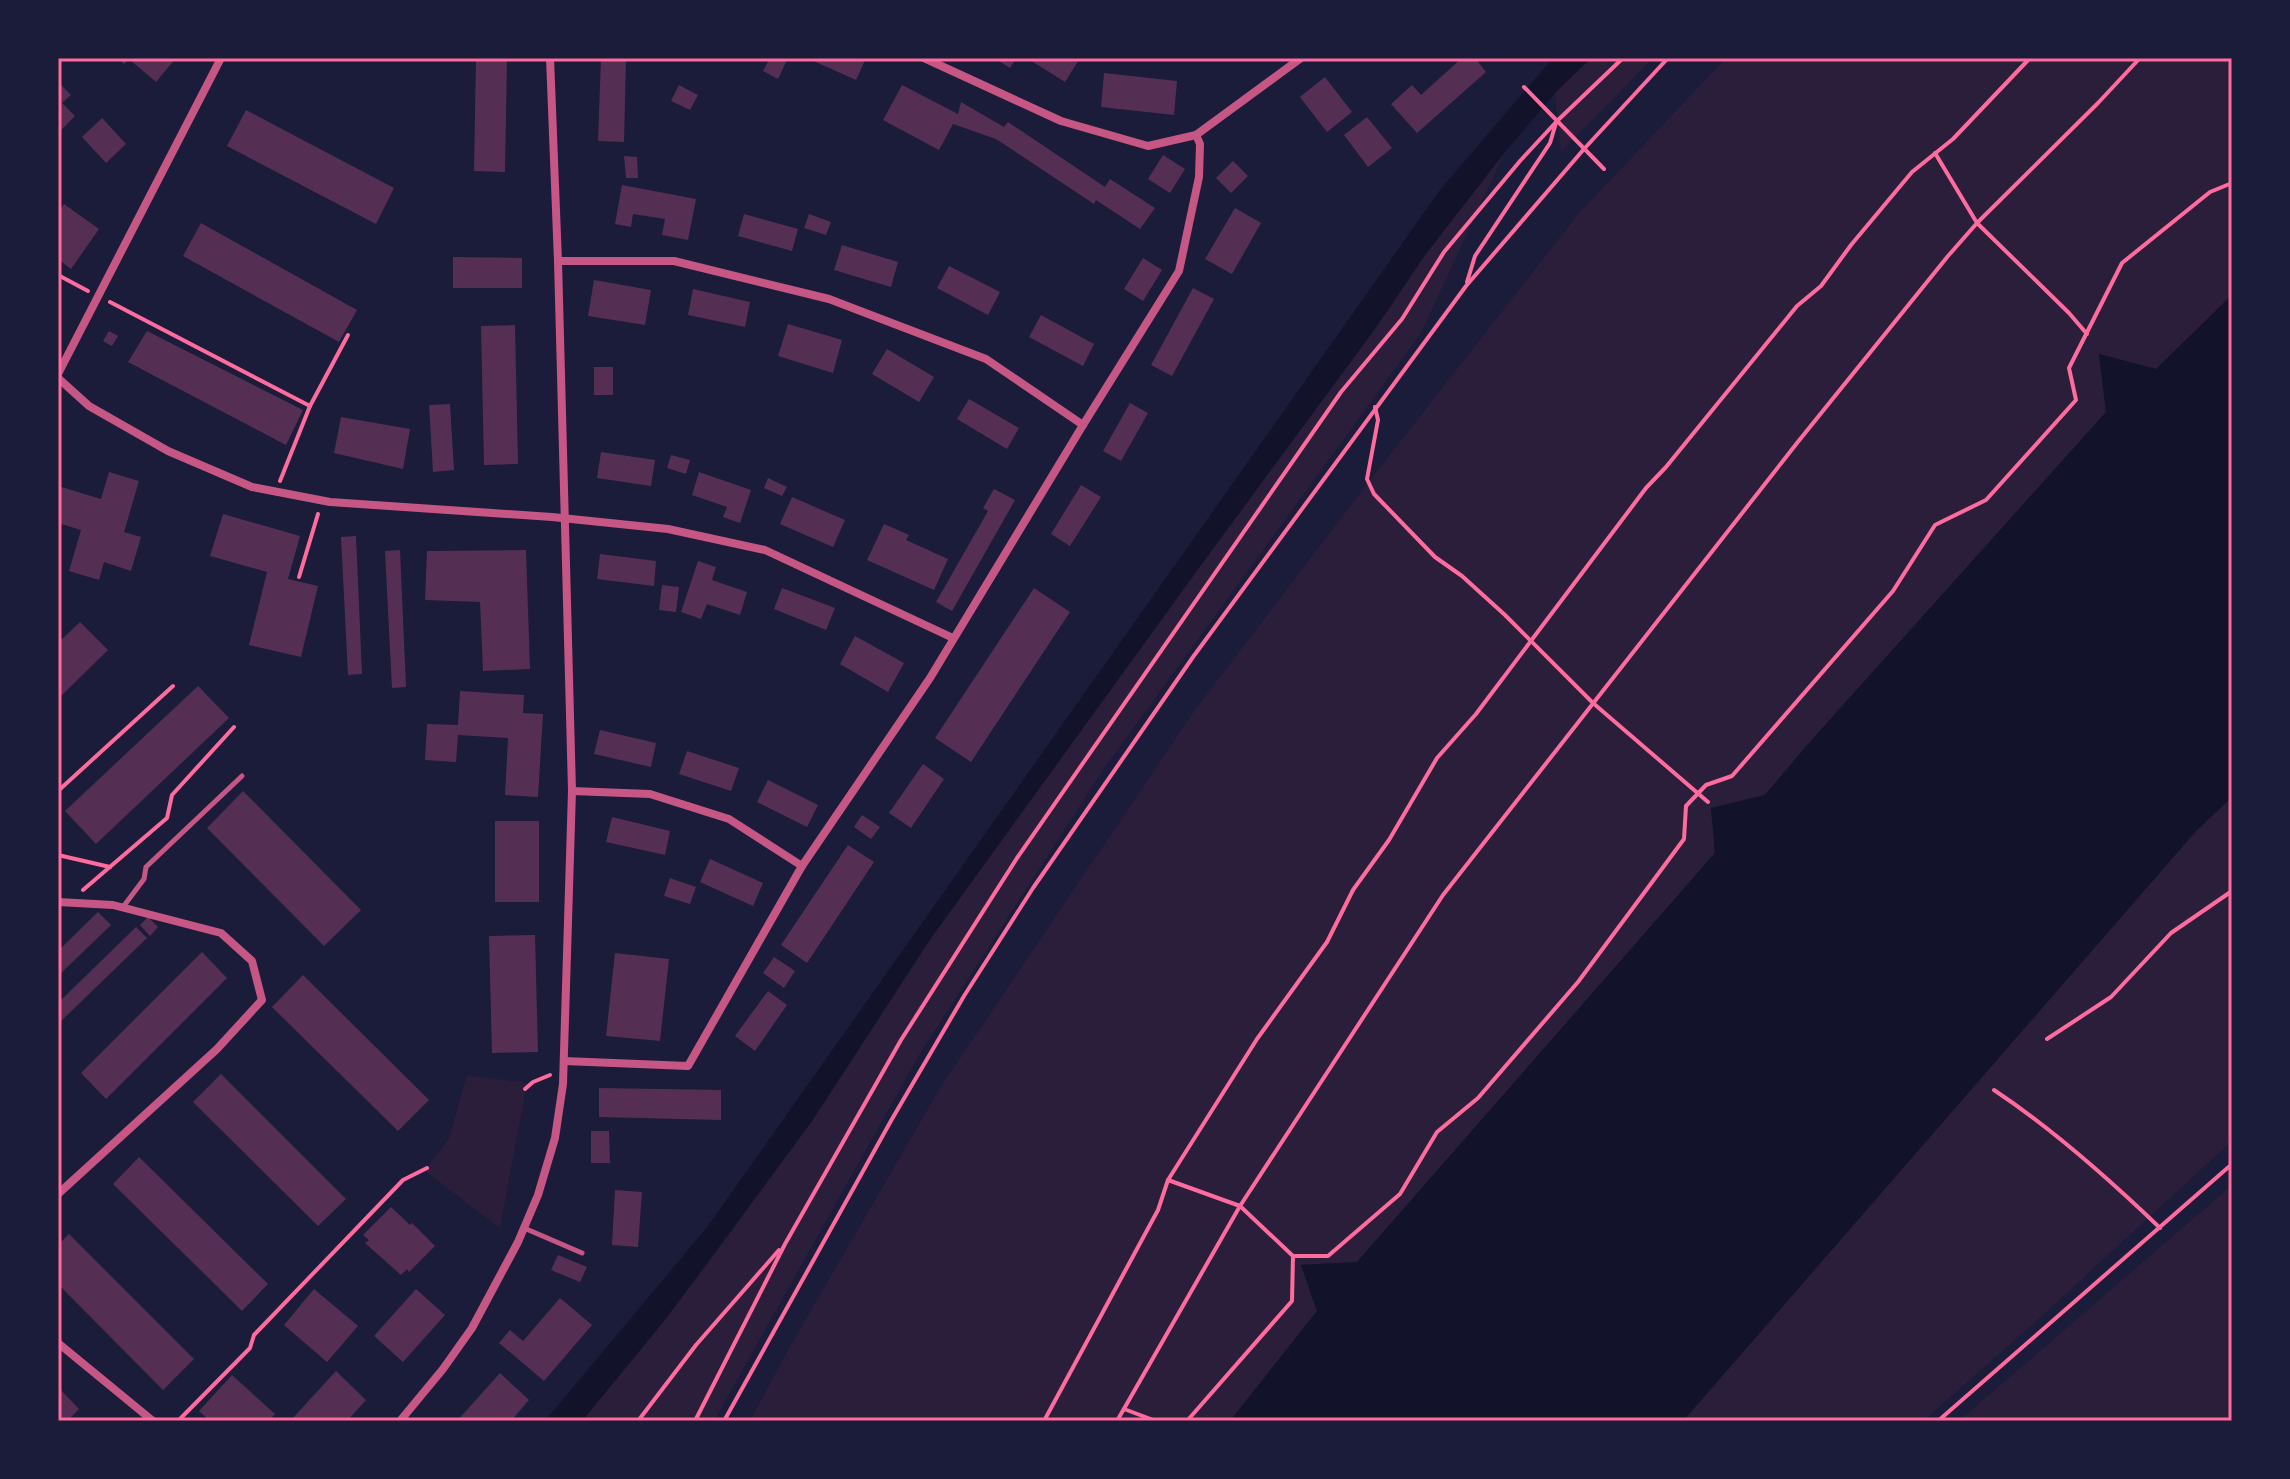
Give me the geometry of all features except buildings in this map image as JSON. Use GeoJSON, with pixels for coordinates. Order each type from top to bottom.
{"type":"FeatureCollection","features":[{"type":"Feature","properties":{"kind":"street"},"geometry":{"type":"LineString","coordinates":[[221,58],[58,376],[89,406],[168,451],[252,487],[323,501],[668,529],[765,550],[953,638]]}},
{"type":"Feature","properties":{"kind":"street"},"geometry":{"type":"LineString","coordinates":[[400,1421],[443,1369],[488,1301],[538,1195],[555,1138],[563,1065],[572,791],[550,58]]}},
{"type":"Feature","properties":{"kind":"street"},"geometry":{"type":"LineString","coordinates":[[924,58],[1061,121],[1148,146],[1196,135],[1301,58]]}},
{"type":"Feature","properties":{"kind":"street"},"geometry":{"type":"LineString","coordinates":[[563,1065],[688,1066],[802,866],[930,678],[1179,271],[1199,177],[1200,144],[1196,135]]}},
{"type":"Feature","properties":{"kind":"street"},"geometry":{"type":"LineString","coordinates":[[558,261],[674,261],[829,299],[986,359],[1083,425]]}},
{"type":"Feature","properties":{"kind":"street"},"geometry":{"type":"LineString","coordinates":[[572,791],[650,794],[729,819],[802,866]]}},
{"type":"Feature","properties":{"kind":"street"},"geometry":{"type":"LineString","coordinates":[[58,902],[123,907],[221,933],[252,961],[262,1000],[217,1049],[58,1194]]}},
{"type":"Feature","properties":{"kind":"street"},"geometry":{"type":"LineString","coordinates":[[58,1343],[153,1421]]}},
{"type":"Feature","properties":{"kind":"lane"},"geometry":{"type":"LineString","coordinates":[[123,907],[144,879],[146,867],[242,776]]}},
{"type":"Feature","properties":{"kind":"lane"},"geometry":{"type":"LineString","coordinates":[[524,1228],[582,1253]]}},
{"type":"Feature","properties":{"kind":"path"},"geometry":{"type":"LineString","coordinates":[[695,1421],[785,1244],[901,1040],[1035,832],[1341,392],[1402,319],[1444,252],[1520,161],[1623,58]]}},
{"type":"Feature","properties":{"kind":"path"},"geometry":{"type":"LineString","coordinates":[[724,1421],[892,1119],[964,996],[1033,888],[1193,657],[1466,286],[1584,149],[1668,58]]}},
{"type":"Feature","properties":{"kind":"path"},"geometry":{"type":"LineString","coordinates":[[1044,1421],[1158,1210],[1168,1180],[1257,1039],[1327,942],[1353,890],[1389,840],[1437,758],[1476,714],[1646,488],[1797,306],[1821,286],[1912,172],[1953,139],[2030,58]]}},
{"type":"Feature","properties":{"kind":"path"},"geometry":{"type":"LineString","coordinates":[[1117,1421],[1240,1206],[1443,895],[1797,443],[1977,223],[2140,58]]}},
{"type":"Feature","properties":{"kind":"path"},"geometry":{"type":"LineString","coordinates":[[1524,87],[1604,169]]}},
{"type":"Feature","properties":{"kind":"path"},"geometry":{"type":"LineString","coordinates":[[1466,286],[1475,256],[1550,143],[1557,121]]}},
{"type":"Feature","properties":{"kind":"path"},"geometry":{"type":"LineString","coordinates":[[1935,153],[1977,223],[2087,334]]}},
{"type":"Feature","properties":{"kind":"path"},"geometry":{"type":"LineString","coordinates":[[1168,1180],[1240,1206],[1293,1256],[1328,1256],[1400,1194],[1437,1132],[1478,1098],[1578,982],[1684,839],[1686,806],[1697,793],[1706,785],[1732,776],[1893,591],[1935,525],[1986,500],[2076,400],[2069,368],[2122,263],[2210,192],[2232,183]]}},
{"type":"Feature","properties":{"kind":"path"},"geometry":{"type":"LineString","coordinates":[[58,275],[310,406]]}},
{"type":"Feature","properties":{"kind":"path"},"geometry":{"type":"LineString","coordinates":[[276,492],[310,406],[348,335]]}},
{"type":"Feature","properties":{"kind":"path"},"geometry":{"type":"LineString","coordinates":[[1375,407],[1378,420],[1367,479],[1374,494],[1435,557],[1462,576],[1593,703],[1708,802]]}},
{"type":"Feature","properties":{"kind":"path"},"geometry":{"type":"LineString","coordinates":[[299,577],[323,501]]}},
{"type":"Feature","properties":{"kind":"path"},"geometry":{"type":"LineString","coordinates":[[58,791],[173,686]]}},
{"type":"Feature","properties":{"kind":"path"},"geometry":{"type":"LineString","coordinates":[[69,902],[167,818],[172,795],[234,727]]}},
{"type":"Feature","properties":{"kind":"path"},"geometry":{"type":"LineString","coordinates":[[58,855],[110,867]]}},
{"type":"Feature","properties":{"kind":"path"},"geometry":{"type":"LineString","coordinates":[[2047,1039],[2111,997],[2171,933],[2232,891]]}},
{"type":"Feature","properties":{"kind":"path"},"geometry":{"type":"LineString","coordinates":[[525,1089],[563,1065]]}},
{"type":"Feature","properties":{"kind":"path"},"geometry":{"type":"LineString","coordinates":[[1994,1090],[2095,1168],[2160,1228]]}},
{"type":"Feature","properties":{"kind":"path"},"geometry":{"type":"LineString","coordinates":[[1938,1421],[2232,1164]]}},
{"type":"Feature","properties":{"kind":"path"},"geometry":{"type":"LineString","coordinates":[[178,1421],[250,1348],[254,1335],[403,1180],[427,1168]]}},
{"type":"Feature","properties":{"kind":"path"},"geometry":{"type":"LineString","coordinates":[[638,1421],[696,1345],[785,1244]]}},
{"type":"Feature","properties":{"kind":"path"},"geometry":{"type":"LineString","coordinates":[[1187,1421],[1292,1301],[1293,1256]]}},
{"type":"Feature","properties":{"kind":"path"},"geometry":{"type":"LineString","coordinates":[[1124,1409],[1156,1421]]}},
{"type":"Feature","properties":{"kind":"shaded area"},"geometry":{"type":"Polygon","coordinates":[[[1553,58],[1591,58],[1555,93],[1505,152],[1425,255],[1377,326],[931,938],[812,1121],[664,1321],[582,1421],[545,1421],[708,1226],[1440,190],[1553,58]]]}},
{"type":"Feature","properties":{"kind":"shaded area"},"geometry":{"type":"Polygon","coordinates":[[[1591,58],[1653,58],[1561,152],[1555,93],[1591,58]]]}},
{"type":"Feature","properties":{"kind":"shaded area"},"geometry":{"type":"Polygon","coordinates":[[[1726,58],[2232,58],[2232,295],[2156,369],[2099,354],[2106,412],[1765,795],[1711,808],[1715,853],[1357,1262],[1301,1265],[1317,1311],[1230,1421],[750,1421],[940,1088],[1197,707],[1579,213],[1726,58]]]}},
{"type":"Feature","properties":{"kind":"shaded area"},"geometry":{"type":"Polygon","coordinates":[[[1505,152],[1421,333],[1105,767],[919,1055],[714,1421],[582,1421],[664,1321],[812,1121],[931,938],[1377,326],[1425,255],[1505,152]]]}},
{"type":"Feature","properties":{"kind":"shaded area"},"geometry":{"type":"Polygon","coordinates":[[[2232,295],[2232,797],[2196,831],[1683,1421],[1230,1421],[1317,1311],[1301,1265],[1357,1262],[1715,853],[1711,808],[1765,795],[2106,412],[2099,354],[2156,369],[2232,295]]]}},
{"type":"Feature","properties":{"kind":"shaded area"},"geometry":{"type":"Polygon","coordinates":[[[2232,797],[2232,1141],[1923,1421],[1683,1421],[2196,831],[2232,797]]]}},
{"type":"Feature","properties":{"kind":"shaded area"},"geometry":{"type":"Polygon","coordinates":[[[467,1075],[527,1083],[500,1228],[425,1171],[449,1138],[467,1075]]]}},
{"type":"Feature","properties":{"kind":"shaded area"},"geometry":{"type":"Polygon","coordinates":[[[2232,1185],[2232,1421],[1959,1421],[2232,1185]]]}}]}
